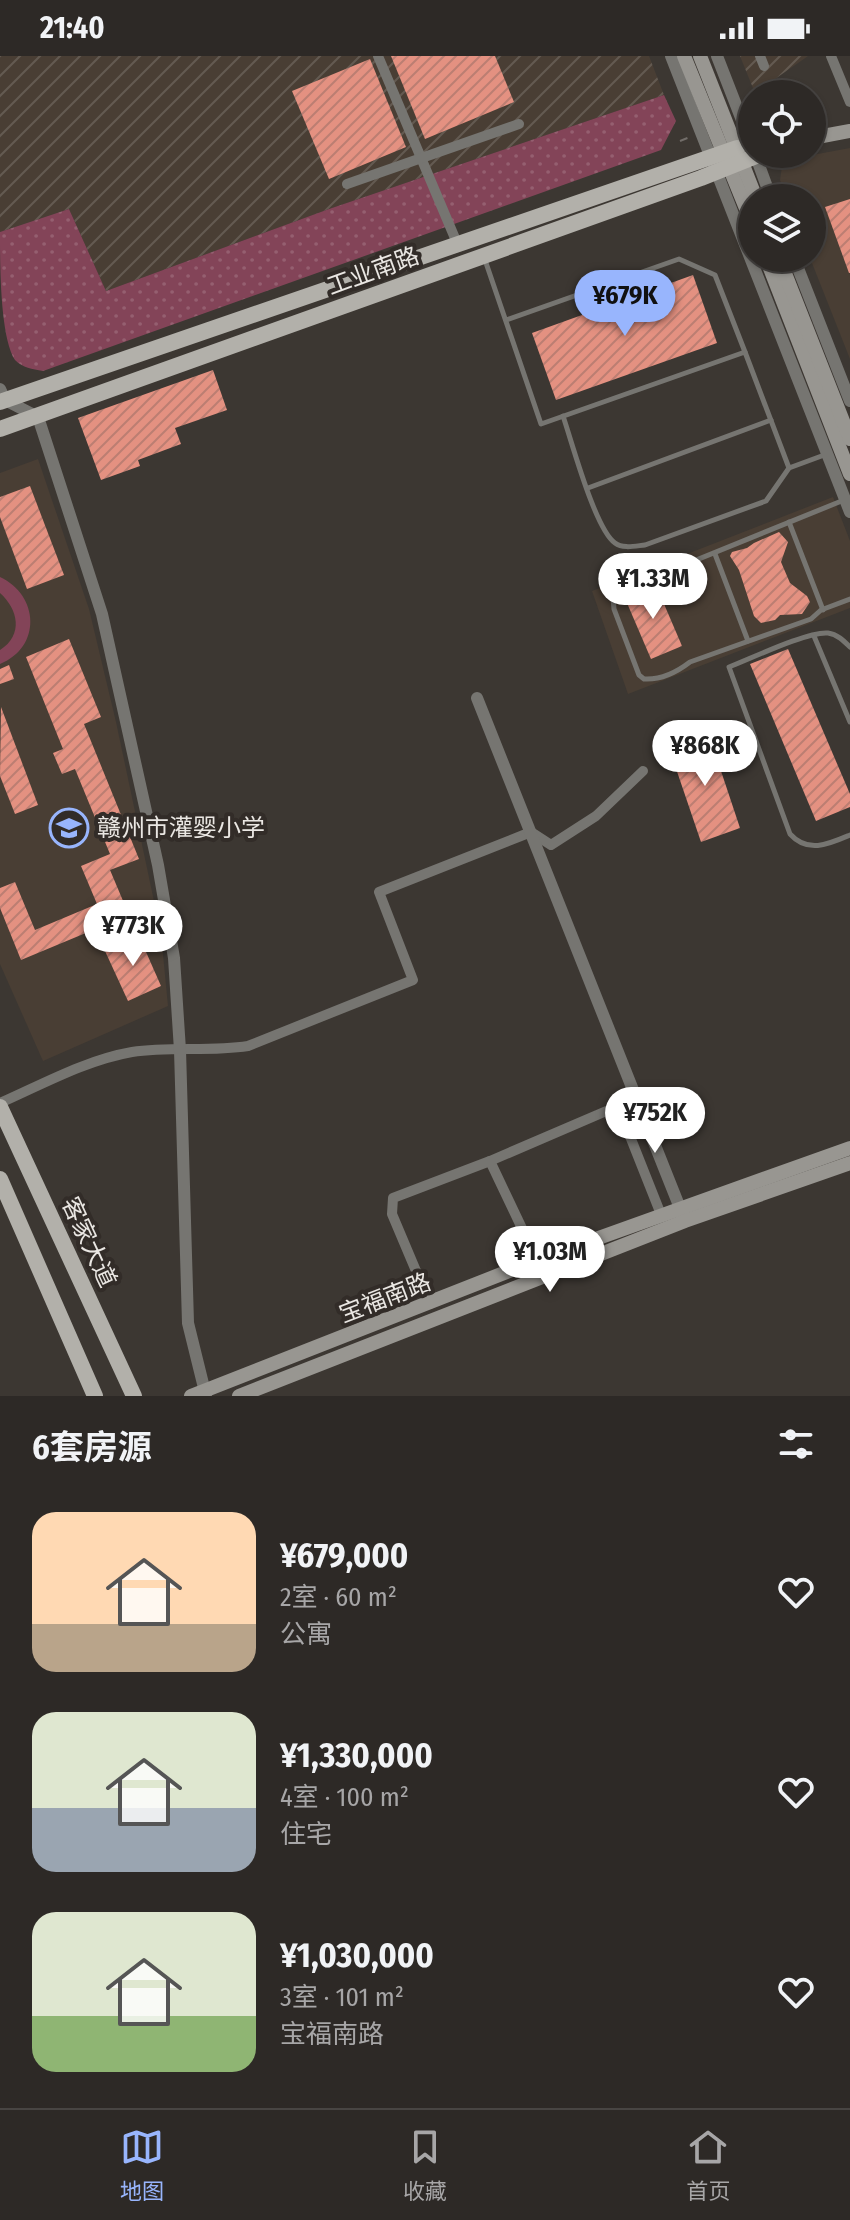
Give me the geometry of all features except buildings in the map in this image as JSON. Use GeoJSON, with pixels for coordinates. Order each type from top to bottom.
{"type":"FeatureCollection","features":[{"type":"Feature","properties":{"kind":"main road"},"geometry":{"type":"LineString","coordinates":[[684,56],[738,152]]}},
{"type":"Feature","properties":{"kind":"main road"},"geometry":{"type":"LineString","coordinates":[[700,56],[738,151]]}},
{"type":"Feature","properties":{"kind":"main road"},"geometry":{"type":"LineString","coordinates":[[826,135],[850,131]]}},
{"type":"Feature","properties":{"kind":"main road","name":"工业南路"},"geometry":{"type":"LineString","coordinates":[[2,397],[457,243],[738,157]]}},
{"type":"Feature","properties":{"kind":"main road","name":"工业南路"},"geometry":{"type":"LineString","coordinates":[[0,429],[484,256],[738,157]]}},
{"type":"Feature","properties":{"kind":"main road"},"geometry":{"type":"LineString","coordinates":[[771,272],[850,474]]}},
{"type":"Feature","properties":{"kind":"main road"},"geometry":{"type":"LineString","coordinates":[[784,272],[850,439]]}},
{"type":"Feature","properties":{"kind":"main road","name":"客家大道"},"geometry":{"type":"LineString","coordinates":[[0,1105],[134,1396]]}},
{"type":"Feature","properties":{"kind":"main road","name":"宝福南路"},"geometry":{"type":"LineString","coordinates":[[239,1396],[850,1148]]}},
{"type":"Feature","properties":{"kind":"main road","name":"宝福南路"},"geometry":{"type":"LineString","coordinates":[[191,1396],[206,1393],[537,1260],[662,1217],[683,1215],[850,1163]]}},
{"type":"Feature","properties":{"kind":"main road"},"geometry":{"type":"LineString","coordinates":[[0,1179],[95,1396]]}},
{"type":"Feature","properties":{"kind":"street"},"geometry":{"type":"LineString","coordinates":[[378,56],[457,243]]}},
{"type":"Feature","properties":{"kind":"street"},"geometry":{"type":"LineString","coordinates":[[671,56],[738,153]]}},
{"type":"Feature","properties":{"kind":"street"},"geometry":{"type":"LineString","coordinates":[[717,56],[738,147]]}},
{"type":"Feature","properties":{"kind":"street"},"geometry":{"type":"LineString","coordinates":[[831,56],[850,102]]}},
{"type":"Feature","properties":{"kind":"street"},"geometry":{"type":"LineString","coordinates":[[347,184],[519,124]]}},
{"type":"Feature","properties":{"kind":"street"},"geometry":{"type":"LineString","coordinates":[[744,168],[827,454],[848,506]]}},
{"type":"Feature","properties":{"kind":"street"},"geometry":{"type":"LineString","coordinates":[[799,272],[850,401]]}},
{"type":"Feature","properties":{"kind":"street"},"geometry":{"type":"LineString","coordinates":[[2,397],[38,417],[102,614],[158,865],[174,958],[180,1050],[188,1323],[206,1393]]}},
{"type":"Feature","properties":{"kind":"street"},"geometry":{"type":"LineString","coordinates":[[477,698],[683,1215]]}},
{"type":"Feature","properties":{"kind":"street"},"geometry":{"type":"LineString","coordinates":[[531,832],[551,845],[596,816],[643,771]]}},
{"type":"Feature","properties":{"kind":"street"},"geometry":{"type":"LineString","coordinates":[[0,1105],[98,1060],[134,1052],[223,1050],[248,1046],[413,980],[379,892],[531,832]]}},
{"type":"Feature","properties":{"kind":"street"},"geometry":{"type":"LineString","coordinates":[[430,1304],[392,1214],[393,1198],[490,1161],[618,1106],[662,1217]]}},
{"type":"Feature","properties":{"kind":"street"},"geometry":{"type":"LineString","coordinates":[[490,1161],[537,1260]]}},
{"type":"Feature","properties":{"kind":"lane"},"geometry":{"type":"LineString","coordinates":[[484,256],[541,424],[745,352]]}},
{"type":"Feature","properties":{"kind":"lane"},"geometry":{"type":"LineString","coordinates":[[506,320],[679,259],[715,275],[789,468]]}},
{"type":"Feature","properties":{"kind":"lane"},"geometry":{"type":"LineString","coordinates":[[563,416],[601,526],[615,543],[628,547],[766,501],[789,468],[827,454]]}},
{"type":"Feature","properties":{"kind":"lane"},"geometry":{"type":"LineString","coordinates":[[588,488],[771,420]]}},
{"type":"Feature","properties":{"kind":"lane"},"geometry":{"type":"LineString","coordinates":[[848,506],[789,522],[721,548],[715,554],[620,591],[613,598],[614,609],[639,675],[654,680],[690,662],[811,619],[823,610],[850,599]]}},
{"type":"Feature","properties":{"kind":"lane"},"geometry":{"type":"LineString","coordinates":[[789,522],[823,610]]}},
{"type":"Feature","properties":{"kind":"lane"},"geometry":{"type":"LineString","coordinates":[[715,554],[748,641]]}},
{"type":"Feature","properties":{"kind":"lane"},"geometry":{"type":"LineString","coordinates":[[850,647],[841,638],[827,633],[729,667],[790,834],[799,844],[812,846],[850,835]]}},
{"type":"Feature","properties":{"kind":"lane"},"geometry":{"type":"LineString","coordinates":[[814,636],[850,722]]}},
{"type":"Feature","properties":{"kind":"shaded area"},"geometry":{"type":"Polygon","coordinates":[[[0,56],[649,56],[664,95],[329,209],[106,291],[69,209],[0,232],[0,56]]]}},
{"type":"Feature","properties":{"kind":"shaded area"},"geometry":{"type":"Polygon","coordinates":[[[740,56],[808,56],[774,80],[750,80],[740,56]]]}},
{"type":"Feature","properties":{"kind":"shaded area"},"geometry":{"type":"Polygon","coordinates":[[[664,95],[676,121],[661,150],[43,371],[21,365],[10,349],[2,299],[0,232],[69,209],[106,291],[329,209],[664,95]]]}},
{"type":"Feature","properties":{"kind":"shaded area"},"geometry":{"type":"Polygon","coordinates":[[[850,148],[850,359],[816,272],[826,272],[826,184],[782,184],[780,180],[782,168],[826,168],[826,152],[850,148]]]}},
{"type":"Feature","properties":{"kind":"shaded area","name":"赣州市灌婴小学"},"geometry":{"type":"Polygon","coordinates":[[[38,459],[89,609],[116,722],[161,934],[168,1006],[43,1061],[0,964],[0,473],[38,459]]]}},
{"type":"Feature","properties":{"kind":"shaded area"},"geometry":{"type":"Polygon","coordinates":[[[833,497],[850,541],[850,608],[628,694],[592,591],[833,497]]]}},
{"type":"Feature","properties":{"kind":"shaded area"},"geometry":{"type":"Polygon","coordinates":[[[0,577],[13,585],[22,596],[30,621],[29,634],[23,646],[0,664],[0,650],[13,637],[16,622],[11,607],[0,593],[0,577]]]}},
{"type":"Feature","properties":{"kind":"place","name":"赣州市灌婴小学"},"geometry":{"type":"Point","coordinates":[69,828]}}]}
